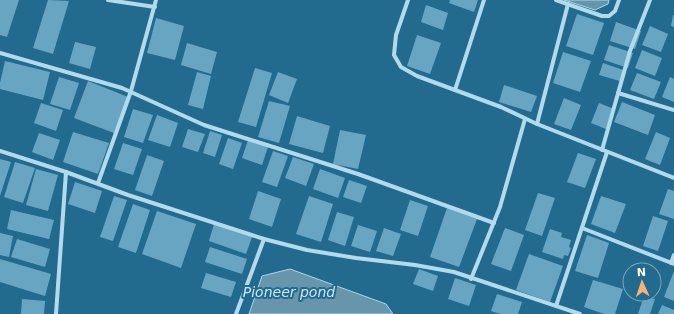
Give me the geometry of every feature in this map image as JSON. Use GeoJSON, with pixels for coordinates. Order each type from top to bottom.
{"type":"FeatureCollection","features":[{"type":"Feature","properties":{"kind":"street"},"geometry":{"type":"LineString","coordinates":[[108,0],[155,7]]}},
{"type":"Feature","properties":{"kind":"street"},"geometry":{"type":"LineString","coordinates":[[98,183],[131,91],[156,0]]}},
{"type":"Feature","properties":{"kind":"street"},"geometry":{"type":"LineString","coordinates":[[408,0],[396,35],[394,55],[401,67],[417,76],[501,107],[537,124],[674,178]]}},
{"type":"Feature","properties":{"kind":"street"},"geometry":{"type":"LineString","coordinates":[[455,90],[484,0]]}},
{"type":"Feature","properties":{"kind":"street"},"geometry":{"type":"LineString","coordinates":[[556,0],[602,16],[609,16],[615,11],[619,0]]}},
{"type":"Feature","properties":{"kind":"street"},"geometry":{"type":"LineString","coordinates":[[602,150],[630,51],[650,0]]}},
{"type":"Feature","properties":{"kind":"street"},"geometry":{"type":"LineString","coordinates":[[537,124],[568,4]]}},
{"type":"Feature","properties":{"kind":"street"},"geometry":{"type":"LineString","coordinates":[[0,53],[131,91],[204,125],[358,174],[494,223]]}},
{"type":"Feature","properties":{"kind":"street"},"geometry":{"type":"LineString","coordinates":[[618,93],[674,110]]}},
{"type":"Feature","properties":{"kind":"street"},"geometry":{"type":"LineString","coordinates":[[471,279],[506,190],[525,119]]}},
{"type":"Feature","properties":{"kind":"street"},"geometry":{"type":"LineString","coordinates":[[0,151],[66,172],[128,195],[264,239],[307,250],[440,269],[580,314]]}},
{"type":"Feature","properties":{"kind":"street"},"geometry":{"type":"LineString","coordinates":[[556,306],[607,152]]}},
{"type":"Feature","properties":{"kind":"street"},"geometry":{"type":"LineString","coordinates":[[56,314],[66,172]]}},
{"type":"Feature","properties":{"kind":"street"},"geometry":{"type":"LineString","coordinates":[[582,228],[672,264],[674,255]]}},
{"type":"Feature","properties":{"kind":"street"},"geometry":{"type":"LineString","coordinates":[[236,314],[264,239]]}},
{"type":"Feature","properties":{"kind":"water"},"geometry":{"type":"Polygon","coordinates":[[[564,0],[609,0],[608,4],[595,10],[564,0]]]}},
{"type":"Feature","properties":{"kind":"water","name":"Pioneer pond"},"geometry":{"type":"Polygon","coordinates":[[[290,269],[386,304],[393,314],[249,314],[262,276],[290,269]]]}},
{"type":"Feature","properties":{"kind":"building"},"geometry":{"type":"Polygon","coordinates":[[[0,0],[19,0],[7,37],[0,35],[0,0]]]}},
{"type":"Feature","properties":{"kind":"building"},"geometry":{"type":"Polygon","coordinates":[[[48,0],[69,1],[53,54],[33,48],[48,0]]]}},
{"type":"Feature","properties":{"kind":"building"},"geometry":{"type":"Polygon","coordinates":[[[450,0],[478,0],[474,12],[449,3],[450,0]]]}},
{"type":"Feature","properties":{"kind":"building"},"geometry":{"type":"Polygon","coordinates":[[[426,5],[448,13],[443,30],[421,22],[426,5]]]}},
{"type":"Feature","properties":{"kind":"building"},"geometry":{"type":"Polygon","coordinates":[[[577,14],[604,23],[593,55],[566,46],[577,14]]]}},
{"type":"Feature","properties":{"kind":"building"},"geometry":{"type":"Polygon","coordinates":[[[674,15],[674,27],[671,26],[674,15]]]}},
{"type":"Feature","properties":{"kind":"building"},"geometry":{"type":"Polygon","coordinates":[[[156,18],[184,26],[175,60],[147,53],[156,18]]]}},
{"type":"Feature","properties":{"kind":"building"},"geometry":{"type":"Polygon","coordinates":[[[616,22],[641,31],[635,49],[610,41],[616,22]]]}},
{"type":"Feature","properties":{"kind":"building"},"geometry":{"type":"Polygon","coordinates":[[[650,26],[668,34],[661,52],[642,45],[650,26]]]}},
{"type":"Feature","properties":{"kind":"building"},"geometry":{"type":"Polygon","coordinates":[[[417,35],[441,43],[430,74],[407,66],[417,35]]]}},
{"type":"Feature","properties":{"kind":"building"},"geometry":{"type":"Polygon","coordinates":[[[75,42],[96,47],[90,69],[69,63],[75,42]]]}},
{"type":"Feature","properties":{"kind":"building"},"geometry":{"type":"Polygon","coordinates":[[[187,43],[217,52],[211,74],[181,65],[187,43]]]}},
{"type":"Feature","properties":{"kind":"building"},"geometry":{"type":"Polygon","coordinates":[[[609,45],[633,53],[628,68],[604,60],[609,45]]]}},
{"type":"Feature","properties":{"kind":"building"},"geometry":{"type":"Polygon","coordinates":[[[642,50],[662,58],[655,76],[635,68],[642,50]]]}},
{"type":"Feature","properties":{"kind":"building"},"geometry":{"type":"Polygon","coordinates":[[[563,52],[591,61],[580,92],[553,83],[563,52]]]}},
{"type":"Feature","properties":{"kind":"building"},"geometry":{"type":"Polygon","coordinates":[[[5,61],[50,72],[43,100],[0,89],[5,61]]]}},
{"type":"Feature","properties":{"kind":"building"},"geometry":{"type":"Polygon","coordinates":[[[603,63],[626,71],[623,82],[599,75],[603,63]]]}},
{"type":"Feature","properties":{"kind":"building"},"geometry":{"type":"Polygon","coordinates":[[[255,68],[272,73],[256,127],[238,122],[255,68]]]}},
{"type":"Feature","properties":{"kind":"building"},"geometry":{"type":"Polygon","coordinates":[[[197,72],[211,76],[203,109],[188,105],[197,72]]]}},
{"type":"Feature","properties":{"kind":"building"},"geometry":{"type":"Polygon","coordinates":[[[278,72],[297,79],[288,103],[269,95],[278,72]]]}},
{"type":"Feature","properties":{"kind":"building"},"geometry":{"type":"Polygon","coordinates":[[[637,73],[661,82],[654,99],[630,90],[637,73]]]}},
{"type":"Feature","properties":{"kind":"building"},"geometry":{"type":"Polygon","coordinates":[[[59,77],[79,83],[70,110],[50,104],[59,77]]]}},
{"type":"Feature","properties":{"kind":"building"},"geometry":{"type":"Polygon","coordinates":[[[670,77],[674,79],[674,102],[662,97],[670,77]]]}},
{"type":"Feature","properties":{"kind":"building"},"geometry":{"type":"Polygon","coordinates":[[[88,81],[128,97],[114,133],[74,118],[88,81]]]}},
{"type":"Feature","properties":{"kind":"building"},"geometry":{"type":"Polygon","coordinates":[[[504,85],[537,96],[531,112],[499,102],[504,85]]]}},
{"type":"Feature","properties":{"kind":"building"},"geometry":{"type":"Polygon","coordinates":[[[564,98],[581,105],[571,130],[554,124],[564,98]]]}},
{"type":"Feature","properties":{"kind":"building"},"geometry":{"type":"Polygon","coordinates":[[[269,101],[290,106],[279,143],[258,137],[269,101]]]}},
{"type":"Feature","properties":{"kind":"building"},"geometry":{"type":"Polygon","coordinates":[[[622,102],[655,115],[648,135],[614,122],[622,102]]]}},
{"type":"Feature","properties":{"kind":"building"},"geometry":{"type":"Polygon","coordinates":[[[41,103],[63,110],[56,131],[34,123],[41,103]]]}},
{"type":"Feature","properties":{"kind":"building"},"geometry":{"type":"Polygon","coordinates":[[[599,103],[614,109],[606,129],[591,123],[599,103]]]}},
{"type":"Feature","properties":{"kind":"building"},"geometry":{"type":"Polygon","coordinates":[[[133,109],[153,115],[143,143],[124,137],[133,109]]]}},
{"type":"Feature","properties":{"kind":"building"},"geometry":{"type":"Polygon","coordinates":[[[157,115],[178,123],[170,147],[148,140],[157,115]]]}},
{"type":"Feature","properties":{"kind":"building"},"geometry":{"type":"Polygon","coordinates":[[[297,116],[330,126],[323,153],[289,144],[297,116]]]}},
{"type":"Feature","properties":{"kind":"building"},"geometry":{"type":"Polygon","coordinates":[[[188,129],[205,134],[198,152],[182,147],[188,129]]]}},
{"type":"Feature","properties":{"kind":"building"},"geometry":{"type":"Polygon","coordinates":[[[340,130],[366,135],[358,169],[333,164],[340,130]]]}},
{"type":"Feature","properties":{"kind":"building"},"geometry":{"type":"Polygon","coordinates":[[[210,131],[222,135],[215,157],[203,153],[210,131]]]}},
{"type":"Feature","properties":{"kind":"building"},"geometry":{"type":"Polygon","coordinates":[[[73,132],[109,143],[98,174],[63,162],[73,132]]]}},
{"type":"Feature","properties":{"kind":"building"},"geometry":{"type":"Polygon","coordinates":[[[656,132],[670,138],[660,165],[645,159],[656,132]]]}},
{"type":"Feature","properties":{"kind":"building"},"geometry":{"type":"Polygon","coordinates":[[[39,133],[60,140],[53,160],[32,152],[39,133]]]}},
{"type":"Feature","properties":{"kind":"building"},"geometry":{"type":"Polygon","coordinates":[[[228,138],[242,143],[233,169],[219,164],[228,138]]]}},
{"type":"Feature","properties":{"kind":"building"},"geometry":{"type":"Polygon","coordinates":[[[248,140],[268,147],[262,165],[242,158],[248,140]]]}},
{"type":"Feature","properties":{"kind":"building"},"geometry":{"type":"Polygon","coordinates":[[[123,143],[142,149],[133,175],[114,169],[123,143]]]}},
{"type":"Feature","properties":{"kind":"building"},"geometry":{"type":"Polygon","coordinates":[[[273,151],[288,156],[277,187],[262,182],[273,151]]]}},
{"type":"Feature","properties":{"kind":"building"},"geometry":{"type":"Polygon","coordinates":[[[578,153],[596,159],[585,188],[567,182],[578,153]]]}},
{"type":"Feature","properties":{"kind":"building"},"geometry":{"type":"Polygon","coordinates":[[[147,155],[164,161],[152,196],[135,190],[147,155]]]}},
{"type":"Feature","properties":{"kind":"building"},"geometry":{"type":"Polygon","coordinates":[[[293,157],[314,164],[306,186],[285,178],[293,157]]]}},
{"type":"Feature","properties":{"kind":"building"},"geometry":{"type":"Polygon","coordinates":[[[0,159],[11,162],[0,196],[0,159]]]}},
{"type":"Feature","properties":{"kind":"building"},"geometry":{"type":"Polygon","coordinates":[[[15,162],[35,168],[23,203],[4,197],[15,162]]]}},
{"type":"Feature","properties":{"kind":"building"},"geometry":{"type":"Polygon","coordinates":[[[36,169],[58,175],[48,211],[26,205],[36,169]]]}},
{"type":"Feature","properties":{"kind":"building"},"geometry":{"type":"Polygon","coordinates":[[[320,169],[345,178],[338,198],[313,189],[320,169]]]}},
{"type":"Feature","properties":{"kind":"building"},"geometry":{"type":"Polygon","coordinates":[[[349,180],[367,186],[361,203],[343,197],[349,180]]]}},
{"type":"Feature","properties":{"kind":"building"},"geometry":{"type":"Polygon","coordinates":[[[75,182],[102,191],[95,213],[68,204],[75,182]]]}},
{"type":"Feature","properties":{"kind":"building"},"geometry":{"type":"Polygon","coordinates":[[[668,189],[674,191],[674,219],[659,214],[668,189]]]}},
{"type":"Feature","properties":{"kind":"building"},"geometry":{"type":"Polygon","coordinates":[[[258,191],[281,199],[272,227],[249,219],[258,191]]]}},
{"type":"Feature","properties":{"kind":"building"},"geometry":{"type":"Polygon","coordinates":[[[538,193],[555,198],[542,236],[525,230],[538,193]]]}},
{"type":"Feature","properties":{"kind":"building"},"geometry":{"type":"Polygon","coordinates":[[[114,196],[127,200],[113,241],[100,237],[114,196]]]}},
{"type":"Feature","properties":{"kind":"building"},"geometry":{"type":"Polygon","coordinates":[[[309,196],[333,204],[321,242],[296,234],[309,196]]]}},
{"type":"Feature","properties":{"kind":"building"},"geometry":{"type":"Polygon","coordinates":[[[601,196],[626,204],[615,233],[591,224],[601,196]]]}},
{"type":"Feature","properties":{"kind":"building"},"geometry":{"type":"Polygon","coordinates":[[[410,200],[428,206],[418,236],[400,230],[410,200]]]}},
{"type":"Feature","properties":{"kind":"building"},"geometry":{"type":"Polygon","coordinates":[[[133,204],[150,210],[136,253],[118,247],[133,204]]]}},
{"type":"Feature","properties":{"kind":"building"},"geometry":{"type":"Polygon","coordinates":[[[447,208],[477,219],[459,267],[430,257],[447,208]]]}},
{"type":"Feature","properties":{"kind":"building"},"geometry":{"type":"Polygon","coordinates":[[[11,210],[54,220],[49,239],[7,229],[11,210]]]}},
{"type":"Feature","properties":{"kind":"building"},"geometry":{"type":"Polygon","coordinates":[[[157,211],[196,224],[181,268],[142,254],[157,211]]]}},
{"type":"Feature","properties":{"kind":"building"},"geometry":{"type":"Polygon","coordinates":[[[337,212],[354,217],[345,246],[328,240],[337,212]]]}},
{"type":"Feature","properties":{"kind":"building"},"geometry":{"type":"Polygon","coordinates":[[[653,216],[668,221],[658,251],[643,246],[653,216]]]}},
{"type":"Feature","properties":{"kind":"building"},"geometry":{"type":"Polygon","coordinates":[[[214,224],[252,237],[246,254],[209,241],[214,224]]]}},
{"type":"Feature","properties":{"kind":"building"},"geometry":{"type":"Polygon","coordinates":[[[358,225],[377,231],[370,252],[351,246],[358,225]]]}},
{"type":"Feature","properties":{"kind":"building"},"geometry":{"type":"Polygon","coordinates":[[[384,228],[401,234],[393,256],[376,251],[384,228]]]}},
{"type":"Feature","properties":{"kind":"building"},"geometry":{"type":"Polygon","coordinates":[[[505,228],[524,235],[511,271],[491,264],[505,228]]]}},
{"type":"Feature","properties":{"kind":"building"},"geometry":{"type":"Polygon","coordinates":[[[550,229],[562,233],[561,237],[571,240],[569,247],[571,248],[568,256],[564,255],[563,259],[542,252],[550,229]]]}},
{"type":"Feature","properties":{"kind":"building"},"geometry":{"type":"Polygon","coordinates":[[[0,233],[13,236],[9,257],[0,255],[0,233]]]}},
{"type":"Feature","properties":{"kind":"building"},"geometry":{"type":"Polygon","coordinates":[[[587,235],[609,243],[598,278],[575,271],[587,235]]]}},
{"type":"Feature","properties":{"kind":"building"},"geometry":{"type":"Polygon","coordinates":[[[17,239],[50,249],[45,267],[11,257],[17,239]]]}},
{"type":"Feature","properties":{"kind":"building"},"geometry":{"type":"Polygon","coordinates":[[[210,247],[247,259],[242,274],[205,262],[210,247]]]}},
{"type":"Feature","properties":{"kind":"building"},"geometry":{"type":"Polygon","coordinates":[[[529,254],[563,266],[550,302],[516,290],[529,254]]]}},
{"type":"Feature","properties":{"kind":"building"},"geometry":{"type":"Polygon","coordinates":[[[0,259],[51,274],[45,296],[0,282],[0,259]]]}},
{"type":"Feature","properties":{"kind":"building"},"geometry":{"type":"Polygon","coordinates":[[[419,269],[438,276],[433,291],[413,284],[419,269]]]}},
{"type":"Feature","properties":{"kind":"building"},"geometry":{"type":"Polygon","coordinates":[[[674,271],[674,301],[664,297],[674,271]]]}},
{"type":"Feature","properties":{"kind":"building"},"geometry":{"type":"Polygon","coordinates":[[[206,273],[236,282],[231,297],[201,288],[206,273]]]}},
{"type":"Feature","properties":{"kind":"building"},"geometry":{"type":"Polygon","coordinates":[[[455,278],[476,285],[469,306],[448,299],[455,278]]]}},
{"type":"Feature","properties":{"kind":"building"},"geometry":{"type":"Polygon","coordinates":[[[593,280],[622,289],[615,314],[604,314],[584,307],[593,280]]]}},
{"type":"Feature","properties":{"kind":"building"},"geometry":{"type":"Polygon","coordinates":[[[497,294],[522,302],[518,314],[500,314],[491,311],[497,294]]]}},
{"type":"Feature","properties":{"kind":"building"},"geometry":{"type":"Polygon","coordinates":[[[22,299],[45,301],[44,314],[21,314],[22,299]]]}},
{"type":"Feature","properties":{"kind":"building"},"geometry":{"type":"Polygon","coordinates":[[[642,302],[654,302],[650,314],[638,314],[642,302]]]}},
{"type":"Feature","properties":{"kind":"building"},"geometry":{"type":"Polygon","coordinates":[[[662,305],[674,310],[674,314],[658,314],[662,305]]]}}]}
